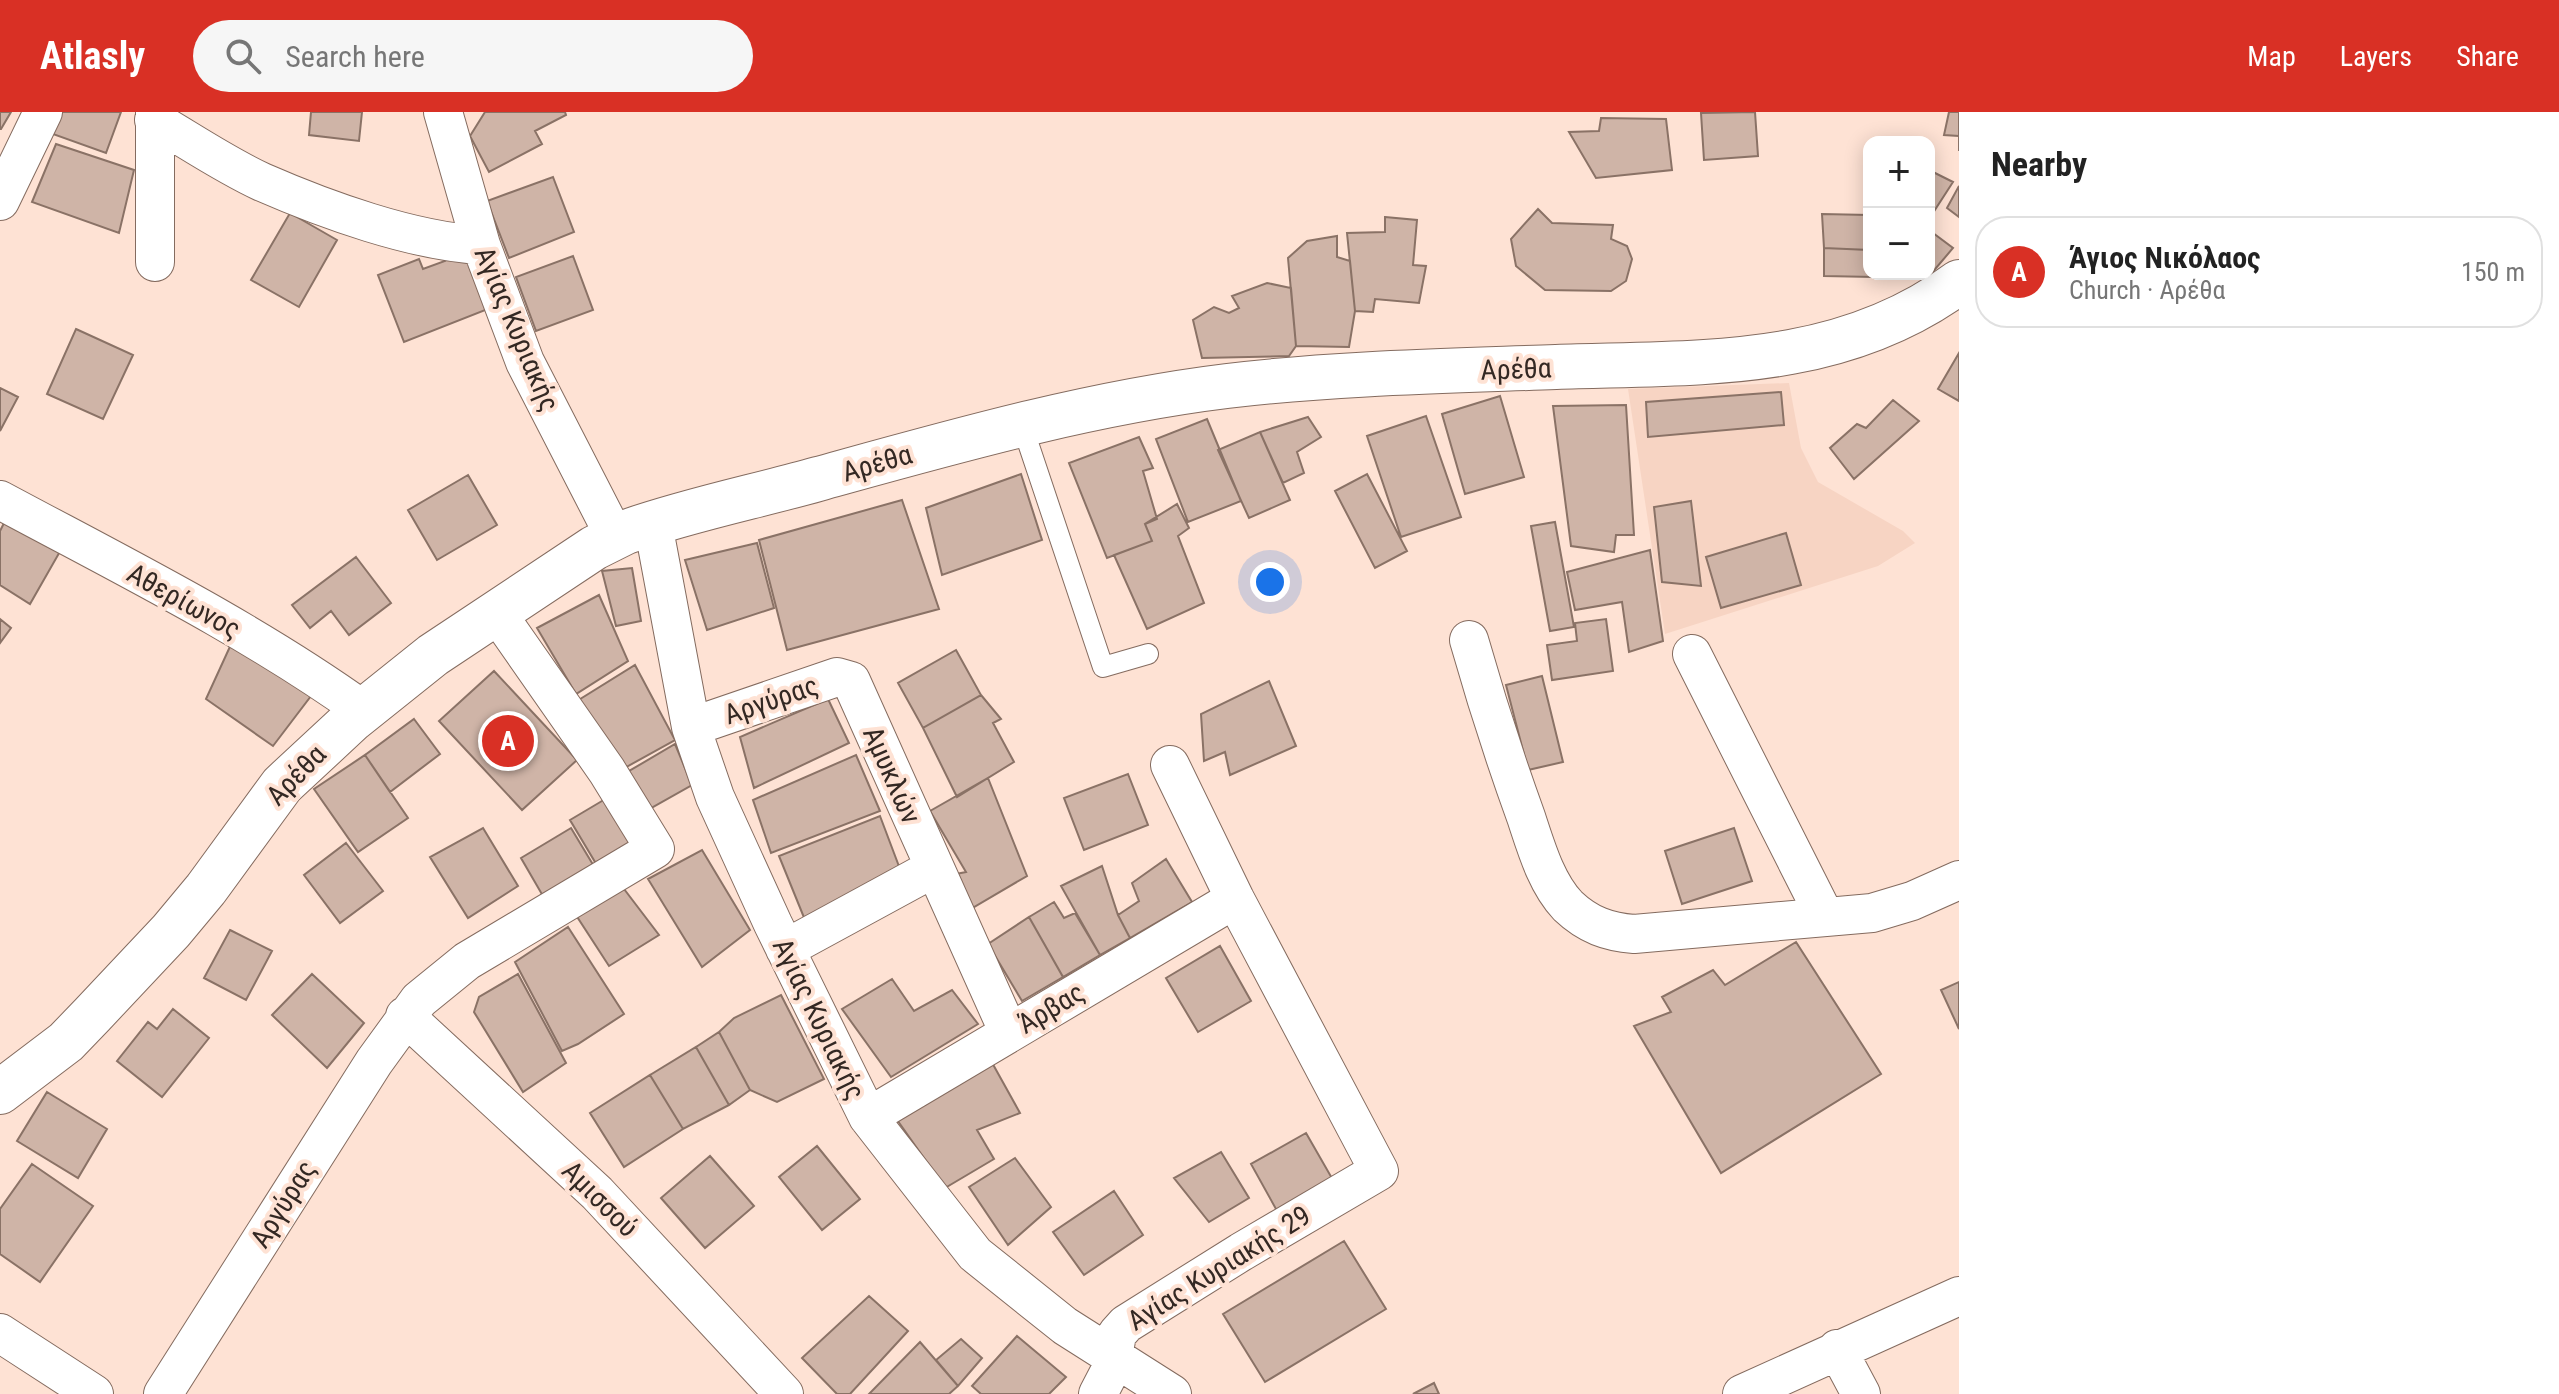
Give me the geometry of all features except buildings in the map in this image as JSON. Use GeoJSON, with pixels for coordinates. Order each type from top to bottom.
{"type":"FeatureCollection","features":[{"type":"Feature","properties":{"kind":"street"},"geometry":{"type":"LineString","coordinates":[[0,201],[43,112]]}},
{"type":"Feature","properties":{"kind":"street","name":"Αγίας Κυριακής"},"geometry":{"type":"LineString","coordinates":[[443,112],[481,245],[525,362],[634,530],[691,727],[715,797],[785,949],[868,1117],[975,1254],[1065,1326],[1172,1394]]}},
{"type":"Feature","properties":{"kind":"street"},"geometry":{"type":"LineString","coordinates":[[154,116],[260,181],[352,216],[453,243],[481,245]]}},
{"type":"Feature","properties":{"kind":"street"},"geometry":{"type":"LineString","coordinates":[[154,116],[155,262]]}},
{"type":"Feature","properties":{"kind":"street","name":"Αρέθα"},"geometry":{"type":"LineString","coordinates":[[0,1092],[66,1042],[92,1015],[206,889],[282,785],[363,710],[433,655],[496,612],[634,530],[1022,425],[1172,394],[1264,382],[1782,355],[1819,348],[1883,326],[1921,307],[1959,282]]}},
{"type":"Feature","properties":{"kind":"street","name":"Αθερίωνος"},"geometry":{"type":"LineString","coordinates":[[0,500],[262,644],[363,710]]}},
{"type":"Feature","properties":{"kind":"street","name":"Αργύρας"},"geometry":{"type":"LineString","coordinates":[[163,1394],[405,1016],[431,988],[467,961],[655,849],[607,771],[496,612]]}},
{"type":"Feature","properties":{"kind":"street"},"geometry":{"type":"LineString","coordinates":[[1469,640],[1498,740],[1538,852],[1552,884],[1566,904],[1585,921],[1610,932],[1634,934],[1864,914],[1912,901],[1959,880]]}},
{"type":"Feature","properties":{"kind":"street"},"geometry":{"type":"LineString","coordinates":[[1692,654],[1825,917]]}},
{"type":"Feature","properties":{"kind":"street","name":"Αργύρας"},"geometry":{"type":"LineString","coordinates":[[691,727],[837,677],[851,681]]}},
{"type":"Feature","properties":{"kind":"street","name":"Αμυκλών"},"geometry":{"type":"LineString","coordinates":[[851,681],[1009,1033]]}},
{"type":"Feature","properties":{"kind":"street"},"geometry":{"type":"LineString","coordinates":[[1170,765],[1235,899]]}},
{"type":"Feature","properties":{"kind":"street"},"geometry":{"type":"LineString","coordinates":[[785,949],[934,868]]}},
{"type":"Feature","properties":{"kind":"street","name":"Άρβας"},"geometry":{"type":"LineString","coordinates":[[868,1117],[1235,899]]}},
{"type":"Feature","properties":{"kind":"street","name":"Αγίας Κυριακής 29"},"geometry":{"type":"LineString","coordinates":[[1098,1394],[1108,1376],[1117,1334],[1126,1324],[1379,1171],[1235,899]]}},
{"type":"Feature","properties":{"kind":"street","name":"Αμισσού"},"geometry":{"type":"LineString","coordinates":[[405,1016],[597,1193],[784,1394]]}},
{"type":"Feature","properties":{"kind":"street"},"geometry":{"type":"LineString","coordinates":[[1742,1394],[1959,1296]]}},
{"type":"Feature","properties":{"kind":"street"},"geometry":{"type":"LineString","coordinates":[[0,1333],[94,1394]]}},
{"type":"Feature","properties":{"kind":"street"},"geometry":{"type":"LineString","coordinates":[[1837,1349],[1861,1394]]}},
{"type":"Feature","properties":{"kind":"lane"},"geometry":{"type":"LineString","coordinates":[[1022,425],[1103,667],[1148,654]]}},
{"type":"Feature","properties":{"kind":"shaded area"},"geometry":{"type":"Polygon","coordinates":[[[1789,383],[1801,448],[1818,482],[1903,531],[1915,543],[1878,566],[1665,634],[1628,389],[1789,383]]]}},
{"type":"Feature","properties":{"kind":"place","name":"Άγιος Νικόλαος"},"geometry":{"type":"Point","coordinates":[508,741]}}]}
